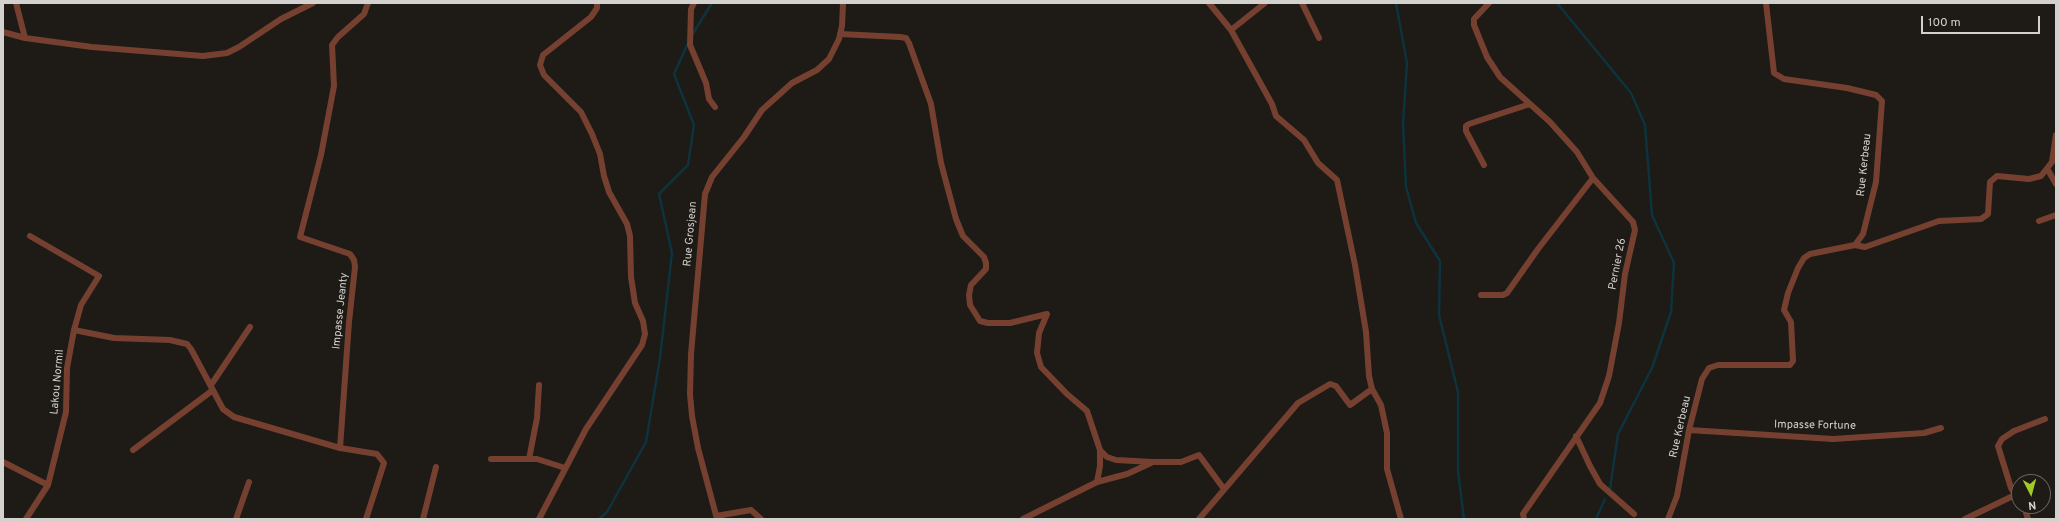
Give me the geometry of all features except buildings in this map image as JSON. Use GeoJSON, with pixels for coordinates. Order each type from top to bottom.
{"type":"FeatureCollection","features":[{"type":"Feature","properties":{"kind":"street"},"geometry":{"type":"LineString","coordinates":[[16,3],[25,38]]}},
{"type":"Feature","properties":{"kind":"street"},"geometry":{"type":"LineString","coordinates":[[3,32],[25,38],[92,47],[203,56],[227,53],[239,47],[281,19],[312,3]]}},
{"type":"Feature","properties":{"kind":"street","name":"Impasse Jeanty"},"geometry":{"type":"LineString","coordinates":[[340,448],[349,322],[356,267],[350,254],[300,237],[321,155],[334,86],[332,45],[338,37],[364,14],[368,3]]}},
{"type":"Feature","properties":{"kind":"street"},"geometry":{"type":"LineString","coordinates":[[538,519],[586,429],[642,345],[645,334],[643,321],[635,303],[631,277],[630,236],[627,224],[609,192],[600,154],[582,112],[544,75],[540,65],[543,55],[591,17],[597,8],[597,3]]}},
{"type":"Feature","properties":{"kind":"street"},"geometry":{"type":"LineString","coordinates":[[694,3],[691,9],[690,45],[706,83],[709,99],[715,107]]}},
{"type":"Feature","properties":{"kind":"street","name":"Rue Grosjean"},"geometry":{"type":"LineString","coordinates":[[717,518],[698,448],[692,416],[690,394],[691,346],[705,194],[712,177],[744,137],[762,110],[792,82],[817,70],[829,59],[840,34],[843,3]]}},
{"type":"Feature","properties":{"kind":"street"},"geometry":{"type":"LineString","coordinates":[[1209,3],[1231,30],[1272,104],[1276,116],[1304,140],[1318,163],[1336,180],[1355,265],[1366,332],[1369,376],[1372,389],[1381,405],[1386,426],[1387,469],[1401,519]]}},
{"type":"Feature","properties":{"kind":"street"},"geometry":{"type":"LineString","coordinates":[[1231,30],[1265,3]]}},
{"type":"Feature","properties":{"kind":"street"},"geometry":{"type":"LineString","coordinates":[[1302,3],[1319,38]]}},
{"type":"Feature","properties":{"kind":"street","name":"Pernier 26"},"geometry":{"type":"LineString","coordinates":[[1489,3],[1474,19],[1477,32],[1487,57],[1500,77],[1550,122],[1577,152],[1593,178],[1633,222],[1635,230],[1625,274],[1609,376],[1600,403],[1523,514],[1524,519]]}},
{"type":"Feature","properties":{"kind":"street","name":"Rue Kerbeau"},"geometry":{"type":"LineString","coordinates":[[1668,519],[1677,496],[1688,430],[1702,378],[1709,368],[1718,365],[1790,364],[1793,360],[1791,322],[1784,310],[1788,293],[1798,268],[1804,258],[1810,254],[1855,245],[1863,234],[1876,182],[1882,101],[1876,95],[1848,88],[1784,79],[1774,73],[1766,3]]}},
{"type":"Feature","properties":{"kind":"street"},"geometry":{"type":"LineString","coordinates":[[840,34],[900,37],[906,38],[909,43],[930,104],[941,163],[956,218],[963,236],[984,257],[986,263],[986,269],[972,286],[969,295],[970,305],[980,321],[1000,324],[1047,314],[1038,340],[1037,353],[1041,367],[1067,394],[1087,411],[1100,450],[1100,466],[1097,482]]}},
{"type":"Feature","properties":{"kind":"street"},"geometry":{"type":"LineString","coordinates":[[1484,165],[1466,131],[1466,126],[1530,104]]}},
{"type":"Feature","properties":{"kind":"street"},"geometry":{"type":"LineString","coordinates":[[1855,245],[1865,247],[1939,221],[1981,219],[1988,214],[1990,182],[1996,176],[2029,179],[2041,176],[2048,170],[2052,162],[2056,135]]}},
{"type":"Feature","properties":{"kind":"street"},"geometry":{"type":"LineString","coordinates":[[2048,170],[2056,184]]}},
{"type":"Feature","properties":{"kind":"street"},"geometry":{"type":"LineString","coordinates":[[1480,295],[1503,295],[1507,293],[1538,249],[1593,178]]}},
{"type":"Feature","properties":{"kind":"street"},"geometry":{"type":"LineString","coordinates":[[2039,221],[2056,215]]}},
{"type":"Feature","properties":{"kind":"street","name":"Lakou Normil"},"geometry":{"type":"LineString","coordinates":[[26,519],[48,486],[66,412],[67,368],[74,330],[81,305],[99,276],[30,236]]}},
{"type":"Feature","properties":{"kind":"street"},"geometry":{"type":"LineString","coordinates":[[133,450],[212,387],[250,327]]}},
{"type":"Feature","properties":{"kind":"street"},"geometry":{"type":"LineString","coordinates":[[74,330],[114,338],[170,340],[187,344],[192,348],[223,409],[234,417],[340,448],[377,454],[384,463],[366,519]]}},
{"type":"Feature","properties":{"kind":"street"},"geometry":{"type":"LineString","coordinates":[[1199,519],[1298,403],[1330,384],[1336,386],[1350,405],[1372,389]]}},
{"type":"Feature","properties":{"kind":"street"},"geometry":{"type":"LineString","coordinates":[[529,458],[537,418],[539,385]]}},
{"type":"Feature","properties":{"kind":"street"},"geometry":{"type":"LineString","coordinates":[[2011,481],[1999,450],[1999,442],[2014,431],[2045,419]]}},
{"type":"Feature","properties":{"kind":"street","name":"Impasse Fortune"},"geometry":{"type":"LineString","coordinates":[[1688,430],[1833,439],[1924,433],[1941,428]]}},
{"type":"Feature","properties":{"kind":"street"},"geometry":{"type":"LineString","coordinates":[[1576,436],[1600,484],[1634,514]]}},
{"type":"Feature","properties":{"kind":"street"},"geometry":{"type":"LineString","coordinates":[[1100,450],[1107,457],[1116,460],[1153,462],[1181,462],[1199,455],[1224,489]]}},
{"type":"Feature","properties":{"kind":"street"},"geometry":{"type":"LineString","coordinates":[[491,459],[529,458],[548,462],[565,468]]}},
{"type":"Feature","properties":{"kind":"street"},"geometry":{"type":"LineString","coordinates":[[3,462],[48,486]]}},
{"type":"Feature","properties":{"kind":"street"},"geometry":{"type":"LineString","coordinates":[[1023,519],[1097,482],[1127,474],[1153,462]]}},
{"type":"Feature","properties":{"kind":"street"},"geometry":{"type":"LineString","coordinates":[[423,519],[436,468]]}},
{"type":"Feature","properties":{"kind":"street"},"geometry":{"type":"LineString","coordinates":[[236,519],[249,482]]}},
{"type":"Feature","properties":{"kind":"street"},"geometry":{"type":"LineString","coordinates":[[1965,519],[2011,500]]}},
{"type":"Feature","properties":{"kind":"street"},"geometry":{"type":"LineString","coordinates":[[717,518],[750,510],[761,519]]}},
{"type":"Feature","properties":{"kind":"waterway"},"geometry":{"type":"LineString","coordinates":[[692,35],[712,3]]}},
{"type":"Feature","properties":{"kind":"waterway"},"geometry":{"type":"LineString","coordinates":[[1396,3],[1407,63],[1403,124],[1406,187],[1416,223],[1440,261],[1439,315],[1458,392],[1458,471],[1464,519]]}},
{"type":"Feature","properties":{"kind":"waterway"},"geometry":{"type":"LineString","coordinates":[[1557,3],[1631,93],[1645,125],[1652,215],[1674,263],[1671,312],[1652,368],[1618,434],[1610,489]]}},
{"type":"Feature","properties":{"kind":"waterway"},"geometry":{"type":"LineString","coordinates":[[599,519],[607,512],[646,442],[660,358],[672,253],[659,194],[688,165],[694,125],[674,74],[689,41]]}},
{"type":"Feature","properties":{"kind":"waterway"},"geometry":{"type":"LineString","coordinates":[[1596,519],[1605,499]]}}]}
